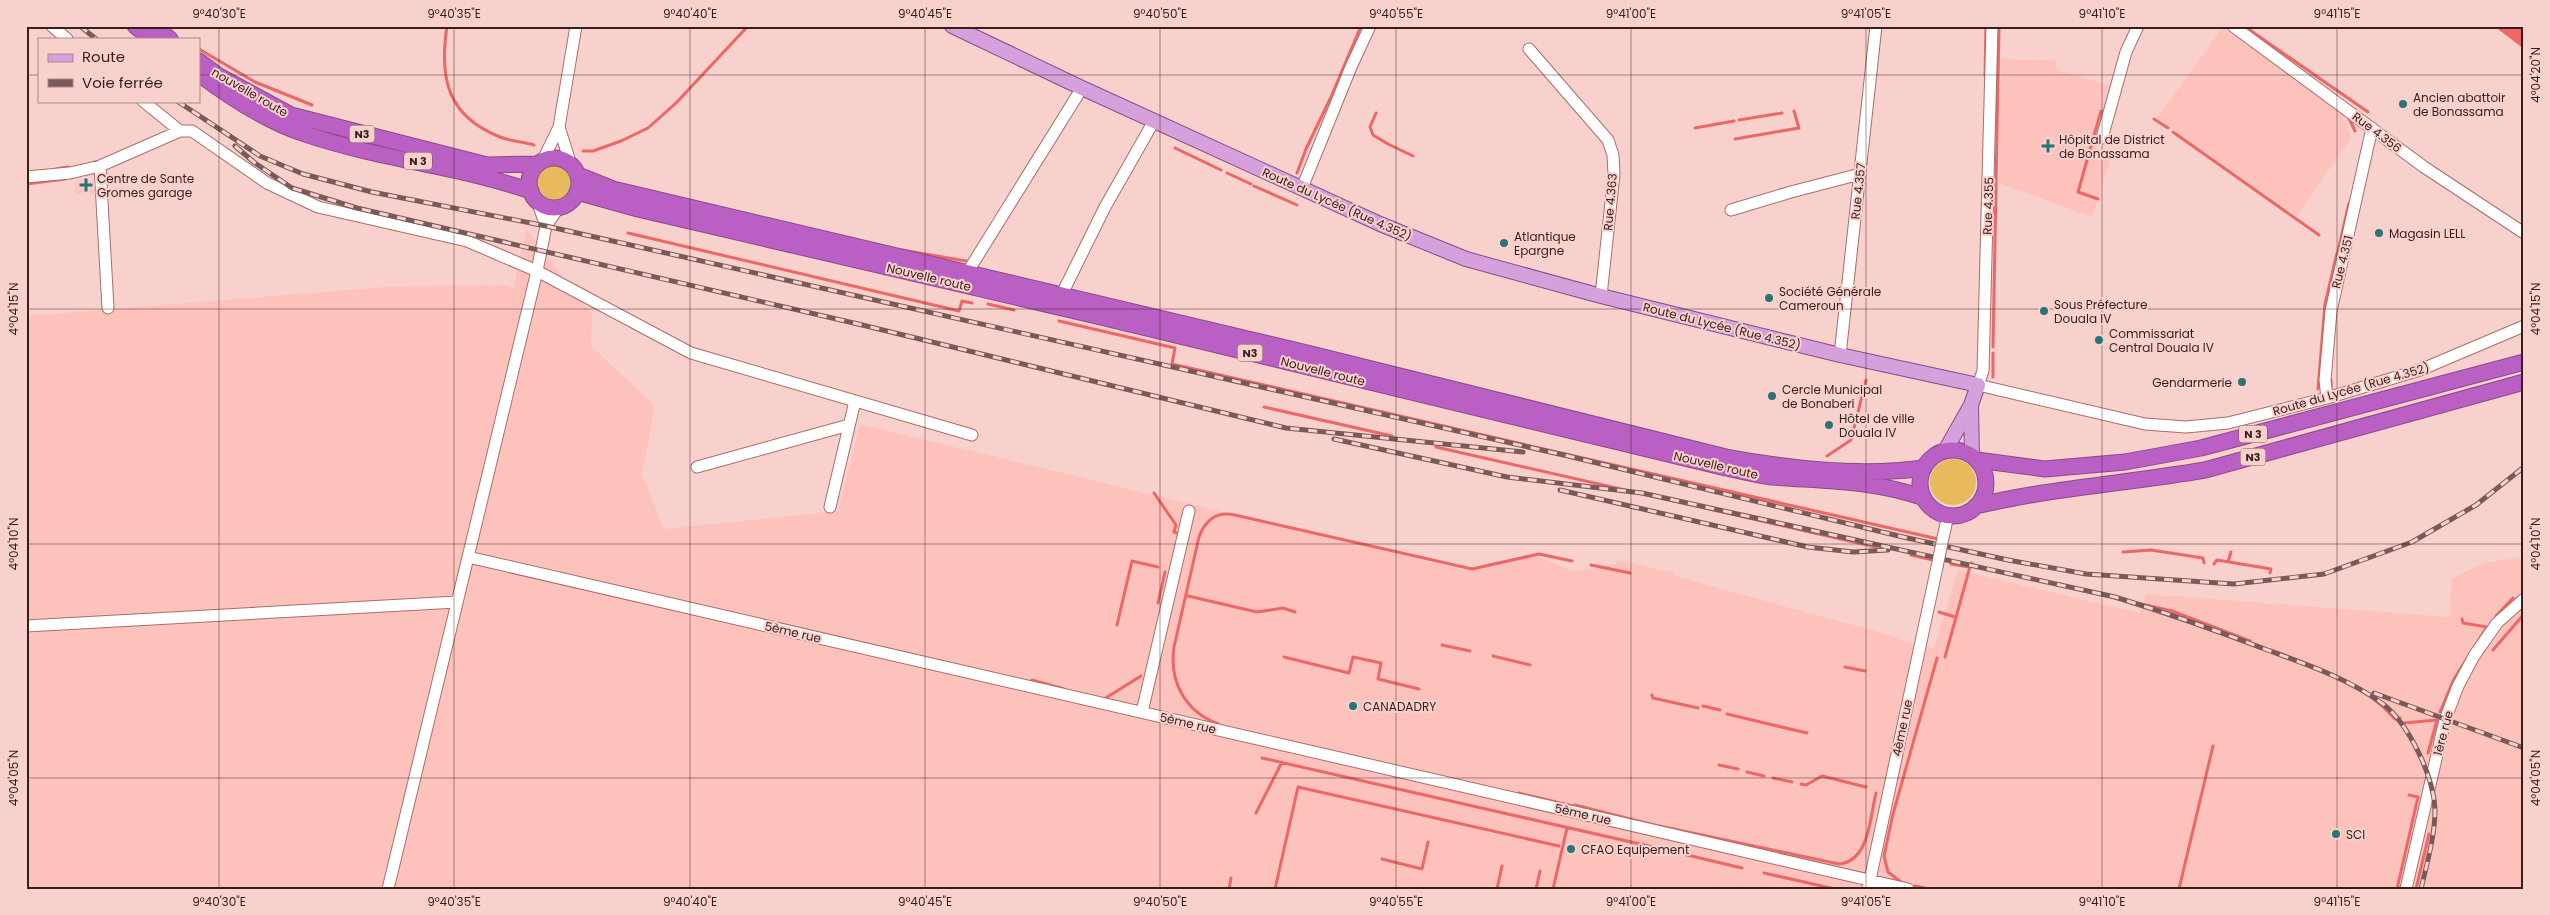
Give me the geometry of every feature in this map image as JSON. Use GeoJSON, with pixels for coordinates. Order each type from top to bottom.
{"type":"FeatureCollection","features":[{"type":"Feature","properties":{"kind":"highway"},"geometry":{"type":"LineString","coordinates":[[135,26],[151,38]]}},
{"type":"Feature","properties":{"kind":"highway"},"geometry":{"type":"LineString","coordinates":[[154,26],[169,38]]}},
{"type":"Feature","properties":{"kind":"highway","name":"nouvelle route"},"geometry":{"type":"LineString","coordinates":[[200,62],[219,76],[291,115],[487,165],[541,162]]}},
{"type":"Feature","properties":{"kind":"highway","name":"nouvelle route"},"geometry":{"type":"LineString","coordinates":[[200,75],[258,113],[304,134],[353,147],[487,176],[534,196]]}},
{"type":"Feature","properties":{"kind":"highway"},"geometry":{"type":"LineString","coordinates":[[561,159],[575,170],[577,192],[570,202],[560,207],[548,206],[534,196],[530,179],[541,162],[561,159]]}},
{"type":"Feature","properties":{"kind":"highway","name":"Nouvelle route"},"geometry":{"type":"LineString","coordinates":[[575,170],[613,189],[1061,296],[1102,311],[1726,468],[1769,477],[1868,484],[1894,488],[1924,498]]}},
{"type":"Feature","properties":{"kind":"highway","name":"Nouvelle route"},"geometry":{"type":"LineString","coordinates":[[577,192],[638,209],[1102,311],[1306,353],[1726,457],[1770,465],[1850,470],[1900,471],[1924,468]]}},
{"type":"Feature","properties":{"kind":"highway","name":"N 3"},"geometry":{"type":"LineString","coordinates":[[1975,458],[2045,469],[2125,462],[2201,448],[2524,362]]}},
{"type":"Feature","properties":{"kind":"highway","name":"N3"},"geometry":{"type":"LineString","coordinates":[[1924,498],[1934,509],[1948,515],[1963,514],[1976,506],[2019,496],[2156,479],[2205,470],[2524,382]]}},
{"type":"Feature","properties":{"kind":"highway"},"geometry":{"type":"LineString","coordinates":[[1924,498],[1920,483],[1924,468],[1933,457],[1945,451],[1959,450],[1975,458],[1984,471],[1986,483],[1984,496],[1976,506]]}},
{"type":"Feature","properties":{"kind":"main road","name":"Route du Lycée (Rue 4.352)"},"geometry":{"type":"LineString","coordinates":[[952,26],[1082,88],[1380,224],[1466,259],[1601,296],[1840,355],[1978,385]]}},
{"type":"Feature","properties":{"kind":"main road"},"geometry":{"type":"LineString","coordinates":[[1945,451],[1971,405],[1978,385]]}},
{"type":"Feature","properties":{"kind":"main road"},"geometry":{"type":"LineString","coordinates":[[1971,405],[1975,458]]}},
{"type":"Feature","properties":{"kind":"street"},"geometry":{"type":"LineString","coordinates":[[52,26],[65,38]]}},
{"type":"Feature","properties":{"kind":"street"},"geometry":{"type":"LineString","coordinates":[[541,162],[559,128],[576,26]]}},
{"type":"Feature","properties":{"kind":"street"},"geometry":{"type":"LineString","coordinates":[[1302,188],[1351,67],[1370,26]]}},
{"type":"Feature","properties":{"kind":"street","name":"Rue 4.357"},"geometry":{"type":"LineString","coordinates":[[1840,355],[1876,26]]}},
{"type":"Feature","properties":{"kind":"street","name":"Rue 4.355"},"geometry":{"type":"LineString","coordinates":[[1978,385],[1983,361],[1992,26]]}},
{"type":"Feature","properties":{"kind":"street"},"geometry":{"type":"LineString","coordinates":[[2102,138],[2126,52],[2138,26]]}},
{"type":"Feature","properties":{"kind":"street","name":"Rue 4.356"},"geometry":{"type":"LineString","coordinates":[[2233,26],[2424,167],[2524,233]]}},
{"type":"Feature","properties":{"kind":"street","name":"Rue 4.363"},"geometry":{"type":"LineString","coordinates":[[1529,49],[1608,140],[1613,156],[1614,174],[1601,296]]}},
{"type":"Feature","properties":{"kind":"street"},"geometry":{"type":"LineString","coordinates":[[968,273],[1082,88]]}},
{"type":"Feature","properties":{"kind":"street"},"geometry":{"type":"LineString","coordinates":[[144,102],[180,131]]}},
{"type":"Feature","properties":{"kind":"street"},"geometry":{"type":"LineString","coordinates":[[1061,296],[1105,207],[1154,121]]}},
{"type":"Feature","properties":{"kind":"street"},"geometry":{"type":"LineString","coordinates":[[559,128],[575,170]]}},
{"type":"Feature","properties":{"kind":"street","name":"Rue 4.351"},"geometry":{"type":"LineString","coordinates":[[2327,398],[2325,380],[2331,311],[2372,128]]}},
{"type":"Feature","properties":{"kind":"street"},"geometry":{"type":"LineString","coordinates":[[26,177],[70,173],[100,166],[180,131],[196,132],[267,183],[318,207],[467,240],[537,271],[691,353],[972,435]]}},
{"type":"Feature","properties":{"kind":"street"},"geometry":{"type":"LineString","coordinates":[[100,166],[108,308]]}},
{"type":"Feature","properties":{"kind":"street"},"geometry":{"type":"LineString","coordinates":[[1731,210],[1860,174]]}},
{"type":"Feature","properties":{"kind":"street"},"geometry":{"type":"LineString","coordinates":[[534,196],[546,226]]}},
{"type":"Feature","properties":{"kind":"street"},"geometry":{"type":"LineString","coordinates":[[388,889],[537,271],[546,226],[560,207]]}},
{"type":"Feature","properties":{"kind":"street","name":"Route du Lycée (Rue 4.352)"},"geometry":{"type":"LineString","coordinates":[[1978,385],[2145,424],[2186,427],[2228,424],[2327,398],[2420,370],[2524,326]]}},
{"type":"Feature","properties":{"kind":"street"},"geometry":{"type":"LineString","coordinates":[[830,507],[855,401]]}},
{"type":"Feature","properties":{"kind":"street"},"geometry":{"type":"LineString","coordinates":[[697,467],[849,426]]}},
{"type":"Feature","properties":{"kind":"street"},"geometry":{"type":"LineString","coordinates":[[1142,712],[1189,511]]}},
{"type":"Feature","properties":{"kind":"street","name":"4ème rue"},"geometry":{"type":"LineString","coordinates":[[1869,884],[1948,515]]}},
{"type":"Feature","properties":{"kind":"street","name":"5ème rue"},"geometry":{"type":"LineString","coordinates":[[468,557],[1142,712],[1869,884],[1908,889]]}},
{"type":"Feature","properties":{"kind":"street","name":"1ère rue"},"geometry":{"type":"LineString","coordinates":[[2406,889],[2445,720],[2458,686],[2474,656],[2497,623],[2524,599]]}},
{"type":"Feature","properties":{"kind":"street"},"geometry":{"type":"LineString","coordinates":[[26,626],[457,602]]}},
{"type":"Feature","properties":{"kind":"shaded area"},"geometry":{"type":"Polygon","coordinates":[[[2494,26],[2524,26],[2524,49],[2494,26]]]}},
{"type":"Feature","properties":{"kind":"shaded area"},"geometry":{"type":"Polygon","coordinates":[[[2223,27],[2341,109],[2351,138],[2297,216],[2157,118],[2223,27]]]}},
{"type":"Feature","properties":{"kind":"shaded area","name":"Hôpital de District de Bonassama"},"geometry":{"type":"Polygon","coordinates":[[[2001,59],[2055,60],[2057,70],[2110,85],[2094,156],[2110,161],[2092,217],[1999,183],[2001,59]]]}},
{"type":"Feature","properties":{"kind":"shaded area"},"geometry":{"type":"Polygon","coordinates":[[[559,162],[566,165],[572,171],[575,182],[574,190],[566,199],[559,202],[551,202],[544,199],[536,190],[535,178],[538,171],[547,163],[559,162]]]}},
{"type":"Feature","properties":{"kind":"shaded area","name":"Centre de Sante Gromes garage"},"geometry":{"type":"Polygon","coordinates":[[[96,180],[97,193],[75,194],[75,182],[96,180]]]}},
{"type":"Feature","properties":{"kind":"shaded area"},"geometry":{"type":"Polygon","coordinates":[[[526,229],[592,315],[591,346],[655,406],[642,474],[664,529],[838,511],[860,424],[1463,570],[1533,555],[1573,571],[1616,564],[1617,560],[1675,573],[1675,576],[1934,649],[1958,570],[2140,613],[2146,594],[2449,617],[2452,579],[2483,563],[2524,557],[2524,889],[26,889],[26,316],[385,287],[504,285],[513,288],[526,229]]]}},
{"type":"Feature","properties":{"kind":"shaded area"},"geometry":{"type":"Polygon","coordinates":[[[1958,459],[1962,460],[1972,469],[1975,473],[1975,491],[1966,501],[1958,505],[1948,505],[1940,501],[1931,491],[1930,477],[1934,469],[1944,460],[1958,459]]]}},
{"type":"Feature","properties":{"kind":"waterway"},"geometry":{"type":"LineString","coordinates":[[447,26],[444,62],[446,78],[458,106],[468,118],[482,128],[500,137],[534,145]]}},
{"type":"Feature","properties":{"kind":"waterway"},"geometry":{"type":"LineString","coordinates":[[583,151],[593,151],[621,141],[648,128],[676,103],[748,26]]}},
{"type":"Feature","properties":{"kind":"waterway"},"geometry":{"type":"LineString","coordinates":[[1331,97],[1361,26]]}},
{"type":"Feature","properties":{"kind":"waterway"},"geometry":{"type":"LineString","coordinates":[[1985,76],[1986,26]]}},
{"type":"Feature","properties":{"kind":"waterway"},"geometry":{"type":"LineString","coordinates":[[1993,347],[1999,26]]}},
{"type":"Feature","properties":{"kind":"waterway"},"geometry":{"type":"LineString","coordinates":[[2244,26],[2368,112]]}},
{"type":"Feature","properties":{"kind":"waterway"},"geometry":{"type":"LineString","coordinates":[[200,50],[255,82],[312,105]]}},
{"type":"Feature","properties":{"kind":"waterway"},"geometry":{"type":"LineString","coordinates":[[1297,173],[1306,149],[1330,99]]}},
{"type":"Feature","properties":{"kind":"waterway"},"geometry":{"type":"LineString","coordinates":[[1735,139],[1799,128],[1794,111]]}},
{"type":"Feature","properties":{"kind":"waterway"},"geometry":{"type":"LineString","coordinates":[[2098,199],[2078,192],[2101,111]]}},
{"type":"Feature","properties":{"kind":"waterway"},"geometry":{"type":"LineString","coordinates":[[1376,113],[1370,127],[1373,135],[1413,156]]}},
{"type":"Feature","properties":{"kind":"waterway"},"geometry":{"type":"LineString","coordinates":[[1739,120],[1782,113]]}},
{"type":"Feature","properties":{"kind":"waterway"},"geometry":{"type":"LineString","coordinates":[[2348,116],[2355,131]]}},
{"type":"Feature","properties":{"kind":"waterway"},"geometry":{"type":"LineString","coordinates":[[2154,119],[2168,128]]}},
{"type":"Feature","properties":{"kind":"waterway"},"geometry":{"type":"LineString","coordinates":[[1695,128],[1734,121]]}},
{"type":"Feature","properties":{"kind":"waterway"},"geometry":{"type":"LineString","coordinates":[[2173,132],[2319,235]]}},
{"type":"Feature","properties":{"kind":"waterway"},"geometry":{"type":"LineString","coordinates":[[1175,148],[1221,170]]}},
{"type":"Feature","properties":{"kind":"waterway"},"geometry":{"type":"LineString","coordinates":[[56,169],[68,167]]}},
{"type":"Feature","properties":{"kind":"waterway"},"geometry":{"type":"LineString","coordinates":[[1227,173],[1251,184]]}},
{"type":"Feature","properties":{"kind":"waterway"},"geometry":{"type":"LineString","coordinates":[[26,184],[65,179]]}},
{"type":"Feature","properties":{"kind":"waterway"},"geometry":{"type":"LineString","coordinates":[[1254,186],[1297,205]]}},
{"type":"Feature","properties":{"kind":"waterway"},"geometry":{"type":"LineString","coordinates":[[2338,251],[2349,203]]}},
{"type":"Feature","properties":{"kind":"waterway"},"geometry":{"type":"LineString","coordinates":[[628,233],[959,311],[962,301],[972,303]]}},
{"type":"Feature","properties":{"kind":"waterway"},"geometry":{"type":"LineString","coordinates":[[902,250],[972,262]]}},
{"type":"Feature","properties":{"kind":"waterway"},"geometry":{"type":"LineString","coordinates":[[2318,389],[2325,304],[2337,253]]}},
{"type":"Feature","properties":{"kind":"waterway"},"geometry":{"type":"LineString","coordinates":[[988,304],[1014,310]]}},
{"type":"Feature","properties":{"kind":"waterway"},"geometry":{"type":"LineString","coordinates":[[1059,321],[1175,348],[1172,364],[1938,539]]}},
{"type":"Feature","properties":{"kind":"waterway"},"geometry":{"type":"LineString","coordinates":[[1993,353],[1993,377]]}},
{"type":"Feature","properties":{"kind":"waterway"},"geometry":{"type":"LineString","coordinates":[[1827,456],[1851,440],[1866,380]]}},
{"type":"Feature","properties":{"kind":"waterway"},"geometry":{"type":"LineString","coordinates":[[2331,380],[2331,390]]}},
{"type":"Feature","properties":{"kind":"waterway"},"geometry":{"type":"LineString","coordinates":[[1264,407],[1392,436]]}},
{"type":"Feature","properties":{"kind":"waterway"},"geometry":{"type":"LineString","coordinates":[[1436,447],[1876,547]]}},
{"type":"Feature","properties":{"kind":"waterway"},"geometry":{"type":"LineString","coordinates":[[1154,493],[1176,525],[1174,532],[1177,533]]}},
{"type":"Feature","properties":{"kind":"waterway"},"geometry":{"type":"LineString","coordinates":[[1218,724],[1206,718],[1188,703],[1177,683],[1173,660],[1174,647],[1199,537],[1204,526],[1212,518],[1222,514],[1235,515],[1472,569],[1539,554],[1572,561]]}},
{"type":"Feature","properties":{"kind":"waterway"},"geometry":{"type":"LineString","coordinates":[[2123,552],[2151,550],[2203,558],[2204,563]]}},
{"type":"Feature","properties":{"kind":"waterway"},"geometry":{"type":"LineString","coordinates":[[2228,562],[2231,552]]}},
{"type":"Feature","properties":{"kind":"waterway"},"geometry":{"type":"LineString","coordinates":[[1911,555],[1933,560]]}},
{"type":"Feature","properties":{"kind":"waterway"},"geometry":{"type":"LineString","coordinates":[[2214,564],[2217,560],[2271,569],[2270,573]]}},
{"type":"Feature","properties":{"kind":"waterway"},"geometry":{"type":"LineString","coordinates":[[1117,625],[1132,561],[1158,567]]}},
{"type":"Feature","properties":{"kind":"waterway"},"geometry":{"type":"LineString","coordinates":[[1971,563],[1976,566],[2172,611],[2250,641]]}},
{"type":"Feature","properties":{"kind":"waterway"},"geometry":{"type":"LineString","coordinates":[[1945,657],[1971,563]]}},
{"type":"Feature","properties":{"kind":"waterway"},"geometry":{"type":"LineString","coordinates":[[1951,564],[1969,567]]}},
{"type":"Feature","properties":{"kind":"waterway"},"geometry":{"type":"LineString","coordinates":[[1591,565],[1630,573]]}},
{"type":"Feature","properties":{"kind":"waterway"},"geometry":{"type":"LineString","coordinates":[[1158,603],[1165,572]]}},
{"type":"Feature","properties":{"kind":"waterway"},"geometry":{"type":"LineString","coordinates":[[1188,596],[1257,612],[1283,608],[1295,612]]}},
{"type":"Feature","properties":{"kind":"waterway"},"geometry":{"type":"LineString","coordinates":[[2496,616],[2513,598]]}},
{"type":"Feature","properties":{"kind":"waterway"},"geometry":{"type":"LineString","coordinates":[[1939,612],[1955,617]]}},
{"type":"Feature","properties":{"kind":"waterway"},"geometry":{"type":"LineString","coordinates":[[2493,650],[2524,614]]}},
{"type":"Feature","properties":{"kind":"waterway"},"geometry":{"type":"LineString","coordinates":[[2440,712],[2454,679],[2487,627],[2463,623],[2462,619]]}},
{"type":"Feature","properties":{"kind":"waterway"},"geometry":{"type":"LineString","coordinates":[[1442,645],[1470,651]]}},
{"type":"Feature","properties":{"kind":"waterway"},"geometry":{"type":"LineString","coordinates":[[2271,650],[2338,677],[2368,695],[2395,719],[2400,718]]}},
{"type":"Feature","properties":{"kind":"waterway"},"geometry":{"type":"LineString","coordinates":[[1493,656],[1530,665]]}},
{"type":"Feature","properties":{"kind":"waterway"},"geometry":{"type":"LineString","coordinates":[[1284,657],[1349,673],[1353,657],[1381,663],[1378,679],[1419,689]]}},
{"type":"Feature","properties":{"kind":"waterway"},"geometry":{"type":"LineString","coordinates":[[1901,882],[1888,872],[1884,856],[1893,814],[1937,658]]}},
{"type":"Feature","properties":{"kind":"waterway"},"geometry":{"type":"LineString","coordinates":[[1845,667],[1865,671]]}},
{"type":"Feature","properties":{"kind":"waterway"},"geometry":{"type":"LineString","coordinates":[[1104,699],[1141,676]]}},
{"type":"Feature","properties":{"kind":"waterway"},"geometry":{"type":"LineString","coordinates":[[1032,680],[1064,689]]}},
{"type":"Feature","properties":{"kind":"waterway"},"geometry":{"type":"LineString","coordinates":[[1652,695],[1653,698],[1698,708]]}},
{"type":"Feature","properties":{"kind":"waterway"},"geometry":{"type":"LineString","coordinates":[[1703,706],[1720,710]]}},
{"type":"Feature","properties":{"kind":"waterway"},"geometry":{"type":"LineString","coordinates":[[1727,714],[1807,733]]}},
{"type":"Feature","properties":{"kind":"waterway"},"geometry":{"type":"LineString","coordinates":[[2404,723],[2437,720],[2428,753]]}},
{"type":"Feature","properties":{"kind":"waterway"},"geometry":{"type":"LineString","coordinates":[[2179,889],[2213,746]]}},
{"type":"Feature","properties":{"kind":"waterway"},"geometry":{"type":"LineString","coordinates":[[1262,758],[1675,852]]}},
{"type":"Feature","properties":{"kind":"waterway"},"geometry":{"type":"LineString","coordinates":[[1256,813],[1282,762]]}},
{"type":"Feature","properties":{"kind":"waterway"},"geometry":{"type":"LineString","coordinates":[[1719,765],[1738,769]]}},
{"type":"Feature","properties":{"kind":"waterway"},"geometry":{"type":"LineString","coordinates":[[1747,772],[1764,776]]}},
{"type":"Feature","properties":{"kind":"waterway"},"geometry":{"type":"LineString","coordinates":[[1801,784],[1806,785],[1822,776],[1866,787]]}},
{"type":"Feature","properties":{"kind":"waterway"},"geometry":{"type":"LineString","coordinates":[[1773,778],[1792,782]]}},
{"type":"Feature","properties":{"kind":"waterway"},"geometry":{"type":"LineString","coordinates":[[1275,889],[1298,787],[1559,846]]}},
{"type":"Feature","properties":{"kind":"waterway"},"geometry":{"type":"LineString","coordinates":[[1519,793],[1573,806]]}},
{"type":"Feature","properties":{"kind":"waterway"},"geometry":{"type":"LineString","coordinates":[[1575,805],[1650,824],[1839,864],[1849,861],[1857,855],[1863,846],[1870,825],[1876,793]]}},
{"type":"Feature","properties":{"kind":"waterway"},"geometry":{"type":"LineString","coordinates":[[2397,889],[2418,797],[2409,795]]}},
{"type":"Feature","properties":{"kind":"waterway"},"geometry":{"type":"LineString","coordinates":[[1553,889],[1567,828]]}},
{"type":"Feature","properties":{"kind":"waterway"},"geometry":{"type":"LineString","coordinates":[[2416,889],[2429,834]]}},
{"type":"Feature","properties":{"kind":"waterway"},"geometry":{"type":"LineString","coordinates":[[1382,859],[1422,869],[1428,842]]}},
{"type":"Feature","properties":{"kind":"waterway"},"geometry":{"type":"LineString","coordinates":[[1683,854],[1742,868]]}},
{"type":"Feature","properties":{"kind":"waterway"},"geometry":{"type":"LineString","coordinates":[[1497,889],[1502,866]]}},
{"type":"Feature","properties":{"kind":"waterway"},"geometry":{"type":"LineString","coordinates":[[1536,889],[1540,871]]}},
{"type":"Feature","properties":{"kind":"waterway"},"geometry":{"type":"LineString","coordinates":[[1764,873],[1835,889]]}},
{"type":"Feature","properties":{"kind":"waterway"},"geometry":{"type":"LineString","coordinates":[[1229,889],[1231,878]]}},
{"type":"Feature","properties":{"kind":"waterway"},"geometry":{"type":"LineString","coordinates":[[1915,886],[1929,889]]}},
{"type":"Feature","properties":{"kind":"railway"},"geometry":{"type":"LineString","coordinates":[[80,26],[95,38]]}},
{"type":"Feature","properties":{"kind":"railway"},"geometry":{"type":"LineString","coordinates":[[179,102],[260,156],[303,174],[372,192],[546,226],[1568,456],[1903,537],[2008,560],[2086,574],[2234,584],[2324,574],[2412,542],[2476,505],[2524,467]]}},
{"type":"Feature","properties":{"kind":"railway"},"geometry":{"type":"LineString","coordinates":[[235,146],[255,163],[292,188],[357,208],[858,324],[1286,428],[1523,452]]}},
{"type":"Feature","properties":{"kind":"railway"},"geometry":{"type":"LineString","coordinates":[[1334,439],[1507,477],[1642,493],[2115,597],[2212,629],[2313,667],[2356,687],[2383,704],[2402,724],[2418,752],[2430,782],[2435,810],[2432,840],[2421,889]]}},
{"type":"Feature","properties":{"kind":"railway"},"geometry":{"type":"LineString","coordinates":[[1560,490],[1808,547],[1853,552],[1888,550]]}},
{"type":"Feature","properties":{"kind":"railway"},"geometry":{"type":"LineString","coordinates":[[2374,693],[2524,748]]}},
{"type":"Feature","properties":{"kind":"place","name":"Ancien abattoir de Bonassama"},"geometry":{"type":"Point","coordinates":[2403,104]}},
{"type":"Feature","properties":{"kind":"place","name":"Hôpital de District de Bonassama"},"geometry":{"type":"Point","coordinates":[2048,146]}},
{"type":"Feature","properties":{"kind":"place","name":"Centre de Sante Gromes garage"},"geometry":{"type":"Point","coordinates":[86,185]}},
{"type":"Feature","properties":{"kind":"place","name":"Magasin LELL"},"geometry":{"type":"Point","coordinates":[2379,233]}},
{"type":"Feature","properties":{"kind":"place","name":"Atlantique Epargne"},"geometry":{"type":"Point","coordinates":[1504,243]}},
{"type":"Feature","properties":{"kind":"place","name":"Société Générale Cameroun"},"geometry":{"type":"Point","coordinates":[1769,298]}},
{"type":"Feature","properties":{"kind":"place","name":"Sous Préfecture Douala IV"},"geometry":{"type":"Point","coordinates":[2044,311]}},
{"type":"Feature","properties":{"kind":"place","name":"Commissariat Central Douala IV"},"geometry":{"type":"Point","coordinates":[2099,340]}},
{"type":"Feature","properties":{"kind":"place","name":"Gendarmerie"},"geometry":{"type":"Point","coordinates":[2242,382]}},
{"type":"Feature","properties":{"kind":"place","name":"Cercle Municipal de Bonaberi"},"geometry":{"type":"Point","coordinates":[1772,396]}},
{"type":"Feature","properties":{"kind":"place","name":"Hôtel de ville Douala IV"},"geometry":{"type":"Point","coordinates":[1829,425]}},
{"type":"Feature","properties":{"kind":"place","name":"CANADADRY"},"geometry":{"type":"Point","coordinates":[1353,706]}},
{"type":"Feature","properties":{"kind":"place","name":"SCI"},"geometry":{"type":"Point","coordinates":[2336,834]}},
{"type":"Feature","properties":{"kind":"place","name":"CFAO Equipement"},"geometry":{"type":"Point","coordinates":[1571,849]}}]}
